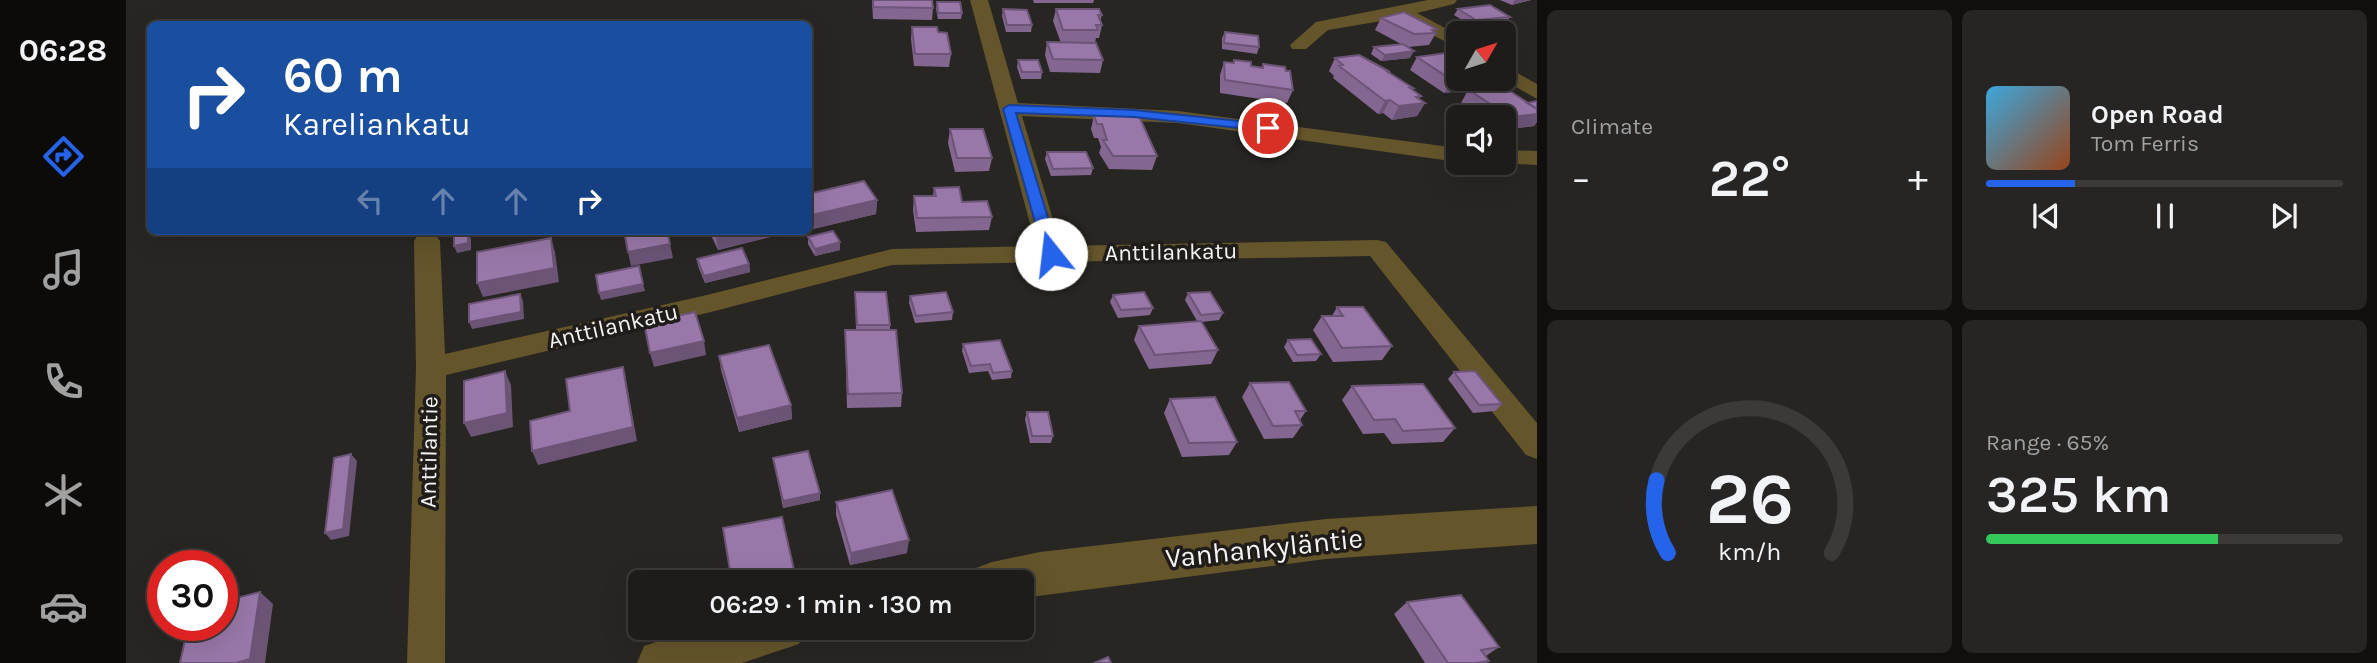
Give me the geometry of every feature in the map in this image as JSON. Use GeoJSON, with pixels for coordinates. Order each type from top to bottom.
{"type":"FeatureCollection","features":[{"type":"Feature","properties":{"kind":"street"},"geometry":{"type":"LineString","coordinates":[[979,0],[1051,254]]}},
{"type":"Feature","properties":{"kind":"street"},"geometry":{"type":"LineString","coordinates":[[1298,45],[1322,26],[1402,12],[1448,0]]}},
{"type":"Feature","properties":{"kind":"street"},"geometry":{"type":"LineString","coordinates":[[1402,12],[1446,36]]}},
{"type":"Feature","properties":{"kind":"street"},"geometry":{"type":"LineString","coordinates":[[1516,79],[1537,93]]}},
{"type":"Feature","properties":{"kind":"street"},"geometry":{"type":"LineString","coordinates":[[1009,109],[1178,117],[1446,153]]}},
{"type":"Feature","properties":{"kind":"street"},"geometry":{"type":"LineString","coordinates":[[1516,157],[1537,158]]}},
{"type":"Feature","properties":{"kind":"street","name":"Anttilantie"},"geometry":{"type":"LineString","coordinates":[[425,663],[431,368],[426,241]]}},
{"type":"Feature","properties":{"kind":"street","name":"Anttilankatu"},"geometry":{"type":"LineString","coordinates":[[431,368],[707,304],[892,257],[1377,248],[1537,446]]}},
{"type":"Feature","properties":{"kind":"street","name":"Vanhankyläntie"},"geometry":{"type":"LineString","coordinates":[[1034,574],[1326,539],[1537,526]]}},
{"type":"Feature","properties":{"kind":"street"},"geometry":{"type":"LineString","coordinates":[[661,663],[741,640]]}},
{"type":"Feature","properties":{"kind":"building"},"geometry":{"type":"Polygon","coordinates":[[[873,0],[932,0],[933,8],[873,7],[873,0]]]}},
{"type":"Feature","properties":{"kind":"building"},"geometry":{"type":"Polygon","coordinates":[[[937,2],[960,2],[962,13],[938,13],[937,2]]]}},
{"type":"Feature","properties":{"kind":"building"},"geometry":{"type":"Polygon","coordinates":[[[1490,5],[1510,17],[1476,20],[1458,9],[1490,5]]]}},
{"type":"Feature","properties":{"kind":"building"},"geometry":{"type":"Polygon","coordinates":[[[1003,9],[1027,10],[1032,25],[1007,25],[1003,9]]]}},
{"type":"Feature","properties":{"kind":"building"},"geometry":{"type":"Polygon","coordinates":[[[1056,9],[1099,9],[1102,25],[1096,25],[1098,30],[1063,30],[1056,9]]]}},
{"type":"Feature","properties":{"kind":"building"},"geometry":{"type":"Polygon","coordinates":[[[1404,12],[1437,29],[1432,30],[1436,33],[1414,34],[1381,18],[1404,12]]]}},
{"type":"Feature","properties":{"kind":"building"},"geometry":{"type":"Polygon","coordinates":[[[912,27],[937,27],[938,32],[947,33],[951,54],[915,54],[912,27]]]}},
{"type":"Feature","properties":{"kind":"building"},"geometry":{"type":"Polygon","coordinates":[[[1225,32],[1258,36],[1259,47],[1224,43],[1225,32]]]}},
{"type":"Feature","properties":{"kind":"building"},"geometry":{"type":"Polygon","coordinates":[[[1047,42],[1096,43],[1103,60],[1053,59],[1047,42]]]}},
{"type":"Feature","properties":{"kind":"building"},"geometry":{"type":"Polygon","coordinates":[[[1403,44],[1414,51],[1385,55],[1374,47],[1403,44]]]}},
{"type":"Feature","properties":{"kind":"building"},"geometry":{"type":"Polygon","coordinates":[[[1446,53],[1446,76],[1417,57],[1446,53]]]}},
{"type":"Feature","properties":{"kind":"building"},"geometry":{"type":"Polygon","coordinates":[[[1359,55],[1413,88],[1410,88],[1421,96],[1416,97],[1425,103],[1399,106],[1390,100],[1385,101],[1339,66],[1343,65],[1335,58],[1359,55]]]}},
{"type":"Feature","properties":{"kind":"building"},"geometry":{"type":"Polygon","coordinates":[[[1018,60],[1038,60],[1042,72],[1022,72],[1018,60]]]}},
{"type":"Feature","properties":{"kind":"building"},"geometry":{"type":"Polygon","coordinates":[[[1234,60],[1251,62],[1251,66],[1263,68],[1263,64],[1285,67],[1286,71],[1290,71],[1293,90],[1225,80],[1224,62],[1234,63],[1234,60]]]}},
{"type":"Feature","properties":{"kind":"building"},"geometry":{"type":"Polygon","coordinates":[[[1471,91],[1510,91],[1537,109],[1537,114],[1516,116],[1516,105],[1492,105],[1471,91]]]}},
{"type":"Feature","properties":{"kind":"building"},"geometry":{"type":"Polygon","coordinates":[[[1537,101],[1537,109],[1527,103],[1537,101]]]}},
{"type":"Feature","properties":{"kind":"building"},"geometry":{"type":"Polygon","coordinates":[[[1094,115],[1139,116],[1157,156],[1113,156],[1103,140],[1107,140],[1102,124],[1097,124],[1094,115]]]}},
{"type":"Feature","properties":{"kind":"building"},"geometry":{"type":"Polygon","coordinates":[[[950,129],[983,129],[992,158],[957,158],[950,129]]]}},
{"type":"Feature","properties":{"kind":"building"},"geometry":{"type":"Polygon","coordinates":[[[1047,152],[1086,152],[1093,168],[1053,169],[1047,152]]]}},
{"type":"Feature","properties":{"kind":"building"},"geometry":{"type":"Polygon","coordinates":[[[864,181],[877,200],[812,215],[812,193],[864,181]]]}},
{"type":"Feature","properties":{"kind":"building"},"geometry":{"type":"Polygon","coordinates":[[[959,187],[962,202],[987,201],[992,217],[917,218],[914,196],[936,196],[934,188],[959,187]]]}},
{"type":"Feature","properties":{"kind":"building"},"geometry":{"type":"Polygon","coordinates":[[[833,231],[840,242],[815,249],[808,237],[833,231]]]}},
{"type":"Feature","properties":{"kind":"building"},"geometry":{"type":"Polygon","coordinates":[[[454,235],[468,235],[468,243],[454,246],[454,235]]]}},
{"type":"Feature","properties":{"kind":"building"},"geometry":{"type":"Polygon","coordinates":[[[625,235],[668,235],[670,244],[628,252],[625,235]]]}},
{"type":"Feature","properties":{"kind":"building"},"geometry":{"type":"Polygon","coordinates":[[[551,238],[554,268],[477,283],[477,252],[551,238]]]}},
{"type":"Feature","properties":{"kind":"building"},"geometry":{"type":"Polygon","coordinates":[[[742,248],[749,264],[704,276],[697,259],[742,248]]]}},
{"type":"Feature","properties":{"kind":"building"},"geometry":{"type":"Polygon","coordinates":[[[639,266],[643,284],[599,293],[596,275],[639,266]]]}},
{"type":"Feature","properties":{"kind":"building"},"geometry":{"type":"Polygon","coordinates":[[[855,292],[886,292],[890,325],[857,325],[855,292]]]}},
{"type":"Feature","properties":{"kind":"building"},"geometry":{"type":"Polygon","coordinates":[[[946,292],[953,312],[916,316],[910,296],[946,292]]]}},
{"type":"Feature","properties":{"kind":"building"},"geometry":{"type":"Polygon","coordinates":[[[1144,292],[1153,308],[1121,310],[1113,295],[1144,292]]]}},
{"type":"Feature","properties":{"kind":"building"},"geometry":{"type":"Polygon","coordinates":[[[1210,292],[1223,313],[1201,315],[1188,293],[1210,292]]]}},
{"type":"Feature","properties":{"kind":"building"},"geometry":{"type":"Polygon","coordinates":[[[520,294],[521,312],[469,322],[469,304],[520,294]]]}},
{"type":"Feature","properties":{"kind":"building"},"geometry":{"type":"Polygon","coordinates":[[[1337,307],[1363,307],[1392,346],[1342,348],[1322,316],[1343,316],[1337,307]]]}},
{"type":"Feature","properties":{"kind":"building"},"geometry":{"type":"Polygon","coordinates":[[[695,312],[704,341],[650,353],[644,323],[695,312]]]}},
{"type":"Feature","properties":{"kind":"building"},"geometry":{"type":"Polygon","coordinates":[[[1201,321],[1218,350],[1155,355],[1139,326],[1201,321]]]}},
{"type":"Feature","properties":{"kind":"building"},"geometry":{"type":"Polygon","coordinates":[[[845,330],[896,330],[902,393],[848,394],[845,330]]]}},
{"type":"Feature","properties":{"kind":"building"},"geometry":{"type":"Polygon","coordinates":[[[1311,339],[1321,354],[1297,355],[1288,340],[1311,339]]]}},
{"type":"Feature","properties":{"kind":"building"},"geometry":{"type":"Polygon","coordinates":[[[1000,340],[1012,371],[993,373],[990,364],[971,366],[963,344],[1000,340]]]}},
{"type":"Feature","properties":{"kind":"building"},"geometry":{"type":"Polygon","coordinates":[[[769,345],[791,405],[737,418],[719,356],[769,345]]]}},
{"type":"Feature","properties":{"kind":"building"},"geometry":{"type":"Polygon","coordinates":[[[623,367],[633,427],[532,451],[530,421],[570,411],[566,379],[623,367]]]}},
{"type":"Feature","properties":{"kind":"building"},"geometry":{"type":"Polygon","coordinates":[[[505,371],[507,413],[464,423],[464,381],[505,371]]]}},
{"type":"Feature","properties":{"kind":"building"},"geometry":{"type":"Polygon","coordinates":[[[1475,371],[1502,404],[1479,405],[1454,372],[1475,371]]]}},
{"type":"Feature","properties":{"kind":"building"},"geometry":{"type":"Polygon","coordinates":[[[1289,382],[1306,411],[1295,411],[1302,425],[1273,426],[1250,383],[1289,382]]]}},
{"type":"Feature","properties":{"kind":"building"},"geometry":{"type":"Polygon","coordinates":[[[1423,384],[1455,428],[1403,431],[1395,419],[1374,420],[1352,386],[1423,384]]]}},
{"type":"Feature","properties":{"kind":"building"},"geometry":{"type":"Polygon","coordinates":[[[1215,397],[1237,442],[1189,443],[1170,399],[1215,397]]]}},
{"type":"Feature","properties":{"kind":"building"},"geometry":{"type":"Polygon","coordinates":[[[1027,412],[1048,412],[1053,436],[1032,436],[1027,412]]]}},
{"type":"Feature","properties":{"kind":"building"},"geometry":{"type":"Polygon","coordinates":[[[808,451],[820,493],[783,501],[773,458],[808,451]]]}},
{"type":"Feature","properties":{"kind":"building"},"geometry":{"type":"Polygon","coordinates":[[[351,454],[343,529],[325,533],[334,458],[351,454]]]}},
{"type":"Feature","properties":{"kind":"building"},"geometry":{"type":"Polygon","coordinates":[[[892,490],[909,540],[851,553],[836,502],[892,490]]]}},
{"type":"Feature","properties":{"kind":"building"},"geometry":{"type":"Polygon","coordinates":[[[782,517],[794,570],[730,570],[723,528],[782,517]]]}},
{"type":"Feature","properties":{"kind":"building"},"geometry":{"type":"Polygon","coordinates":[[[260,592],[250,659],[236,663],[180,663],[185,641],[238,641],[238,598],[260,592]]]}},
{"type":"Feature","properties":{"kind":"building"},"geometry":{"type":"Polygon","coordinates":[[[1461,595],[1499,647],[1481,650],[1489,661],[1448,663],[1407,602],[1461,595]]]}},
{"type":"Feature","properties":{"kind":"building"},"geometry":{"type":"Polygon","coordinates":[[[1108,657],[1111,663],[1094,663],[1108,657]]]}},
{"type":"Feature","properties":{"kind":"route"},"geometry":{"type":"LineString","coordinates":[[1051,254],[1009,109],[1134,113],[1268,128]]}}]}
